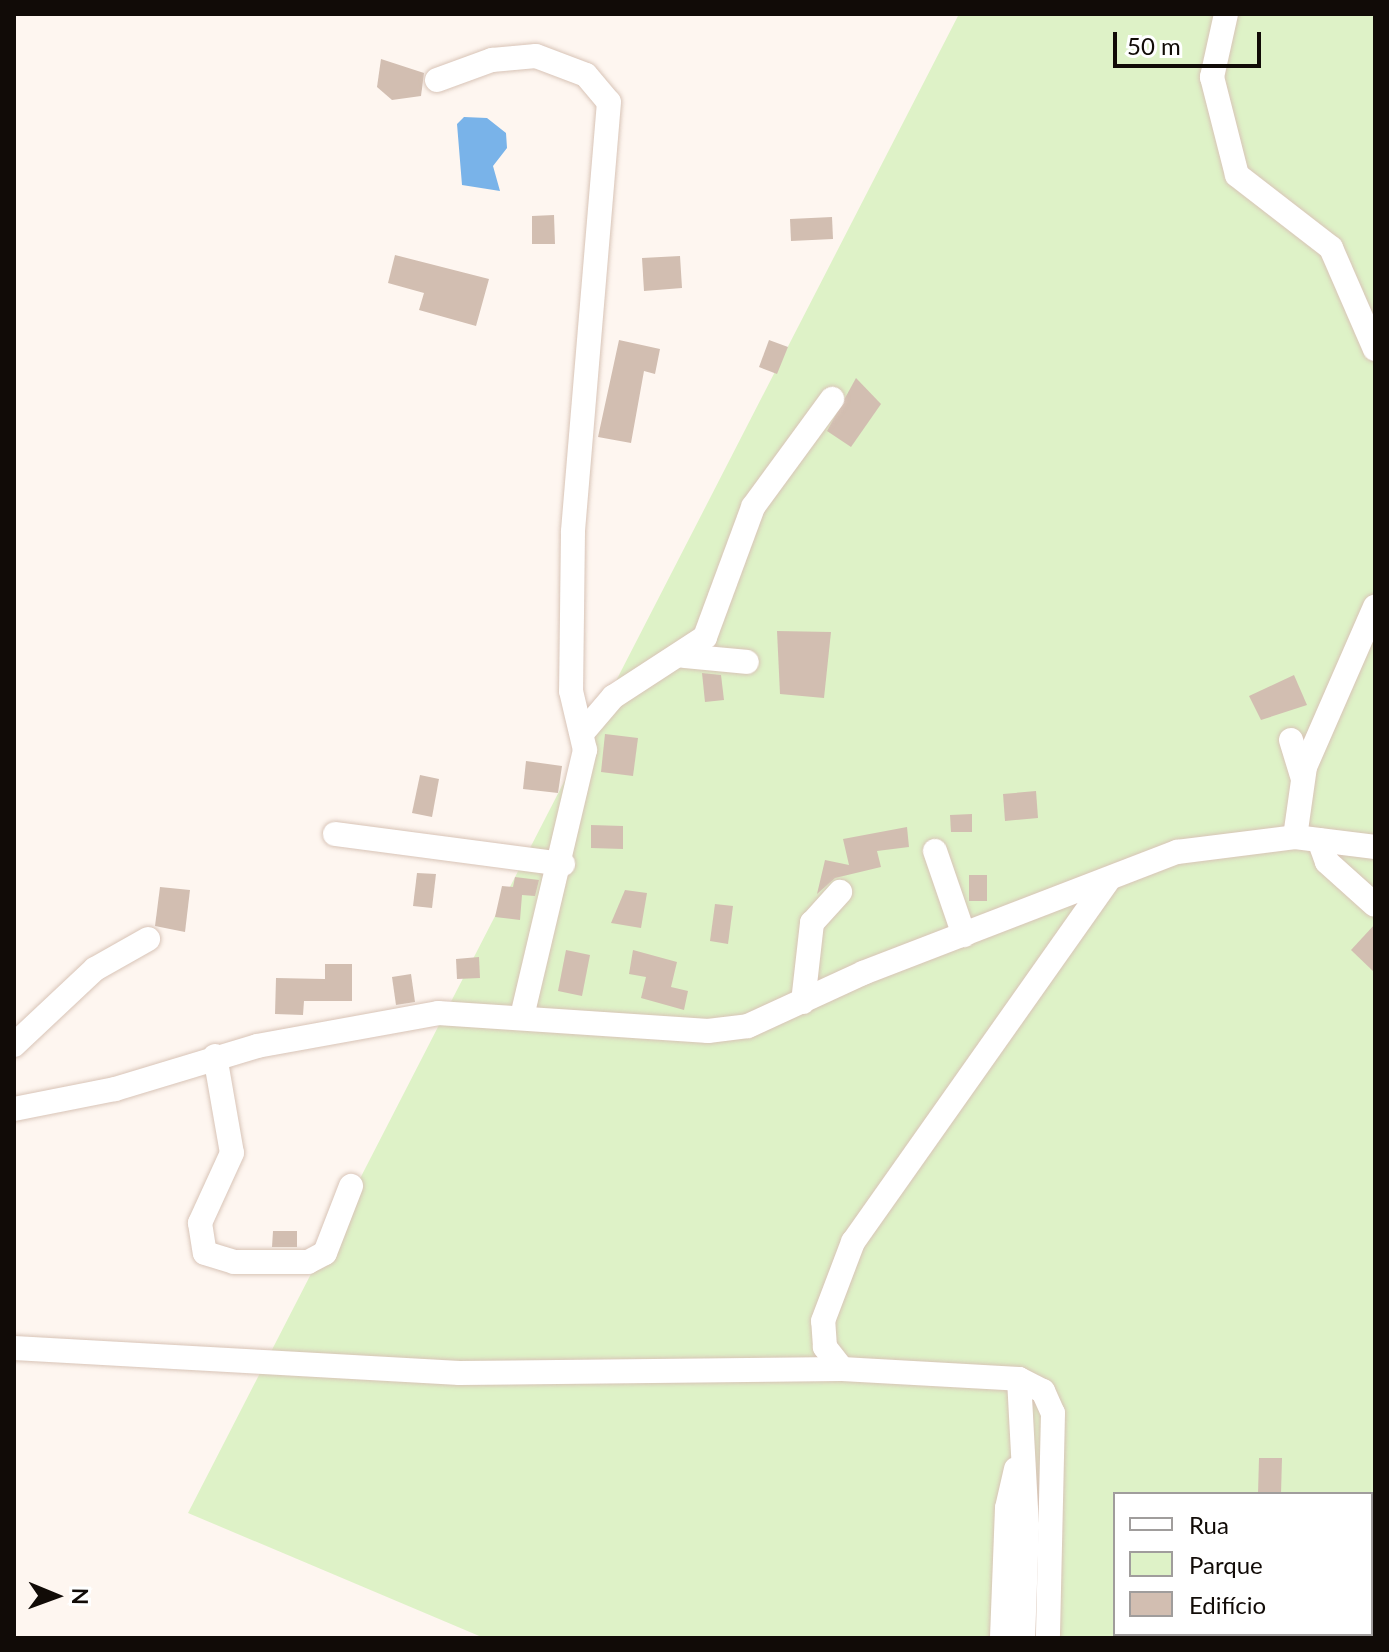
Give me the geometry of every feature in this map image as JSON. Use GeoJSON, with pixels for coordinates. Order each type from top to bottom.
{"type":"FeatureCollection","features":[{"type":"Feature","properties":{"kind":"street"},"geometry":{"type":"LineString","coordinates":[[1226,14],[1212,77],[1237,175],[1331,248],[1375,349]]}},
{"type":"Feature","properties":{"kind":"street"},"geometry":{"type":"LineString","coordinates":[[437,80],[492,60],[536,56],[586,75],[609,102],[573,532],[571,691],[584,731],[563,864],[522,1017]]}},
{"type":"Feature","properties":{"kind":"street"},"geometry":{"type":"LineString","coordinates":[[584,731],[631,684],[684,656],[713,622],[753,507],[832,399]]}},
{"type":"Feature","properties":{"kind":"street"},"geometry":{"type":"LineString","coordinates":[[1302,777],[1375,607]]}},
{"type":"Feature","properties":{"kind":"street"},"geometry":{"type":"LineString","coordinates":[[684,656],[747,662]]}},
{"type":"Feature","properties":{"kind":"street"},"geometry":{"type":"LineString","coordinates":[[1291,740],[1302,777],[1307,838],[1327,862],[1375,905]]}},
{"type":"Feature","properties":{"kind":"street"},"geometry":{"type":"LineString","coordinates":[[335,834],[563,864]]}},
{"type":"Feature","properties":{"kind":"street"},"geometry":{"type":"LineString","coordinates":[[14,1109],[115,1089],[215,1056],[407,1016],[522,1017],[708,1031],[748,1026],[964,935],[1107,882],[1177,852],[1307,838],[1375,847]]}},
{"type":"Feature","properties":{"kind":"street"},"geometry":{"type":"LineString","coordinates":[[935,851],[964,935]]}},
{"type":"Feature","properties":{"kind":"street"},"geometry":{"type":"LineString","coordinates":[[842,1369],[825,1347],[823,1321],[853,1242],[1107,882]]}},
{"type":"Feature","properties":{"kind":"street"},"geometry":{"type":"LineString","coordinates":[[803,1002],[812,923],[840,892]]}},
{"type":"Feature","properties":{"kind":"street"},"geometry":{"type":"LineString","coordinates":[[14,1045],[95,969],[148,939]]}},
{"type":"Feature","properties":{"kind":"street"},"geometry":{"type":"LineString","coordinates":[[215,1056],[232,1153],[200,1223],[205,1253],[234,1262],[308,1262],[330,1244],[351,1186]]}},
{"type":"Feature","properties":{"kind":"street"},"geometry":{"type":"LineString","coordinates":[[14,1348],[459,1373],[842,1369],[1019,1379],[1043,1391],[1053,1413],[1048,1638]]}},
{"type":"Feature","properties":{"kind":"street"},"geometry":{"type":"LineString","coordinates":[[1019,1379],[1019,1455],[1027,1526],[1023,1638]]}},
{"type":"Feature","properties":{"kind":"street"},"geometry":{"type":"LineString","coordinates":[[1002,1638],[1007,1508],[1019,1455]]}},
{"type":"Feature","properties":{"kind":"green space"},"geometry":{"type":"Polygon","coordinates":[[[959,14],[1375,14],[1375,1638],[484,1638],[188,1513],[959,14]]]}},
{"type":"Feature","properties":{"kind":"water"},"geometry":{"type":"Polygon","coordinates":[[[464,117],[487,118],[506,133],[507,148],[493,166],[500,191],[462,185],[457,124],[464,117]]]}},
{"type":"Feature","properties":{"kind":"building"},"geometry":{"type":"Polygon","coordinates":[[[381,59],[424,73],[421,96],[392,100],[377,87],[381,59]]]}},
{"type":"Feature","properties":{"kind":"building"},"geometry":{"type":"Polygon","coordinates":[[[554,215],[555,244],[532,244],[532,216],[554,215]]]}},
{"type":"Feature","properties":{"kind":"building"},"geometry":{"type":"Polygon","coordinates":[[[832,217],[833,239],[791,241],[790,219],[832,217]]]}},
{"type":"Feature","properties":{"kind":"building"},"geometry":{"type":"Polygon","coordinates":[[[395,255],[489,279],[476,326],[419,310],[424,293],[388,283],[395,255]]]}},
{"type":"Feature","properties":{"kind":"building"},"geometry":{"type":"Polygon","coordinates":[[[680,256],[682,288],[644,291],[642,258],[680,256]]]}},
{"type":"Feature","properties":{"kind":"building"},"geometry":{"type":"Polygon","coordinates":[[[619,340],[660,349],[655,374],[644,371],[631,443],[598,437],[619,340]]]}},
{"type":"Feature","properties":{"kind":"building"},"geometry":{"type":"Polygon","coordinates":[[[769,340],[788,347],[777,374],[759,367],[769,340]]]}},
{"type":"Feature","properties":{"kind":"building"},"geometry":{"type":"Polygon","coordinates":[[[856,378],[881,404],[851,447],[827,431],[856,378]]]}},
{"type":"Feature","properties":{"kind":"building"},"geometry":{"type":"Polygon","coordinates":[[[777,631],[831,632],[824,698],[780,694],[777,631]]]}},
{"type":"Feature","properties":{"kind":"building"},"geometry":{"type":"Polygon","coordinates":[[[702,673],[721,675],[724,700],[705,702],[702,673]]]}},
{"type":"Feature","properties":{"kind":"building"},"geometry":{"type":"Polygon","coordinates":[[[1294,675],[1307,705],[1261,720],[1249,696],[1294,675]]]}},
{"type":"Feature","properties":{"kind":"building"},"geometry":{"type":"Polygon","coordinates":[[[605,734],[638,738],[633,776],[601,772],[605,734]]]}},
{"type":"Feature","properties":{"kind":"building"},"geometry":{"type":"Polygon","coordinates":[[[526,761],[562,766],[558,793],[523,789],[526,761]]]}},
{"type":"Feature","properties":{"kind":"building"},"geometry":{"type":"Polygon","coordinates":[[[420,775],[439,779],[432,817],[412,813],[420,775]]]}},
{"type":"Feature","properties":{"kind":"building"},"geometry":{"type":"Polygon","coordinates":[[[1036,791],[1038,818],[1005,821],[1003,794],[1036,791]]]}},
{"type":"Feature","properties":{"kind":"building"},"geometry":{"type":"Polygon","coordinates":[[[972,814],[972,832],[951,832],[950,815],[972,814]]]}},
{"type":"Feature","properties":{"kind":"building"},"geometry":{"type":"Polygon","coordinates":[[[591,825],[623,826],[623,849],[591,848],[591,825]]]}},
{"type":"Feature","properties":{"kind":"building"},"geometry":{"type":"Polygon","coordinates":[[[907,827],[909,847],[877,851],[881,867],[835,878],[817,894],[825,860],[849,865],[843,839],[907,827]]]}},
{"type":"Feature","properties":{"kind":"building"},"geometry":{"type":"Polygon","coordinates":[[[417,873],[436,874],[432,908],[413,906],[417,873]]]}},
{"type":"Feature","properties":{"kind":"building"},"geometry":{"type":"Polygon","coordinates":[[[969,875],[987,875],[987,901],[969,901],[969,875]]]}},
{"type":"Feature","properties":{"kind":"building"},"geometry":{"type":"Polygon","coordinates":[[[515,877],[539,880],[535,896],[522,895],[520,920],[495,917],[502,886],[513,887],[515,877]]]}},
{"type":"Feature","properties":{"kind":"building"},"geometry":{"type":"Polygon","coordinates":[[[160,887],[190,890],[185,932],[155,926],[160,887]]]}},
{"type":"Feature","properties":{"kind":"building"},"geometry":{"type":"Polygon","coordinates":[[[625,890],[647,893],[641,928],[611,923],[625,890]]]}},
{"type":"Feature","properties":{"kind":"building"},"geometry":{"type":"Polygon","coordinates":[[[715,904],[733,906],[728,944],[710,941],[715,904]]]}},
{"type":"Feature","properties":{"kind":"building"},"geometry":{"type":"Polygon","coordinates":[[[1375,924],[1375,973],[1351,950],[1375,924]]]}},
{"type":"Feature","properties":{"kind":"building"},"geometry":{"type":"Polygon","coordinates":[[[566,950],[590,955],[582,996],[558,991],[566,950]]]}},
{"type":"Feature","properties":{"kind":"building"},"geometry":{"type":"Polygon","coordinates":[[[633,950],[677,962],[671,987],[688,991],[684,1010],[641,998],[646,977],[629,974],[633,950]]]}},
{"type":"Feature","properties":{"kind":"building"},"geometry":{"type":"Polygon","coordinates":[[[479,957],[480,978],[457,979],[456,959],[479,957]]]}},
{"type":"Feature","properties":{"kind":"building"},"geometry":{"type":"Polygon","coordinates":[[[325,964],[352,964],[352,1001],[304,1001],[303,1015],[275,1014],[276,978],[325,979],[325,964]]]}},
{"type":"Feature","properties":{"kind":"building"},"geometry":{"type":"Polygon","coordinates":[[[411,974],[415,1002],[396,1005],[392,977],[411,974]]]}},
{"type":"Feature","properties":{"kind":"building"},"geometry":{"type":"Polygon","coordinates":[[[273,1231],[297,1231],[297,1247],[272,1247],[273,1231]]]}},
{"type":"Feature","properties":{"kind":"building"},"geometry":{"type":"Polygon","coordinates":[[[1259,1458],[1282,1458],[1281,1492],[1258,1492],[1259,1458]]]}}]}
